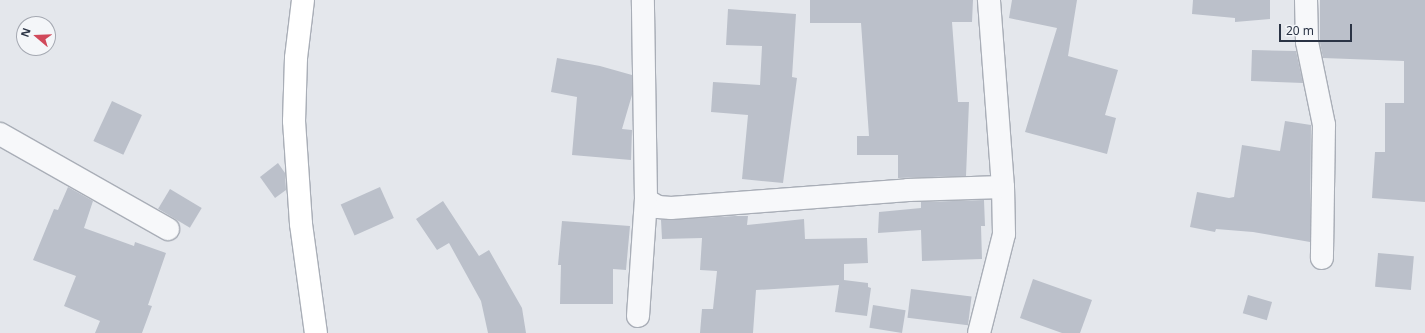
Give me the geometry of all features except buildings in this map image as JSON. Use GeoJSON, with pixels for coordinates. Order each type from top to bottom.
{"type":"FeatureCollection","features":[{"type":"Feature","properties":{"kind":"main road"},"geometry":{"type":"LineString","coordinates":[[303,0],[296,58],[294,121],[301,224],[316,333]]}},
{"type":"Feature","properties":{"kind":"street"},"geometry":{"type":"LineString","coordinates":[[638,316],[646,200],[643,0]]}},
{"type":"Feature","properties":{"kind":"street"},"geometry":{"type":"LineString","coordinates":[[979,333],[1004,234],[1003,187],[989,0]]}},
{"type":"Feature","properties":{"kind":"street"},"geometry":{"type":"LineString","coordinates":[[1306,0],[1307,42],[1324,125],[1322,258]]}},
{"type":"Feature","properties":{"kind":"street"},"geometry":{"type":"LineString","coordinates":[[0,134],[168,229]]}},
{"type":"Feature","properties":{"kind":"street"},"geometry":{"type":"LineString","coordinates":[[646,200],[658,207],[671,208],[908,190],[1003,187]]}}]}
